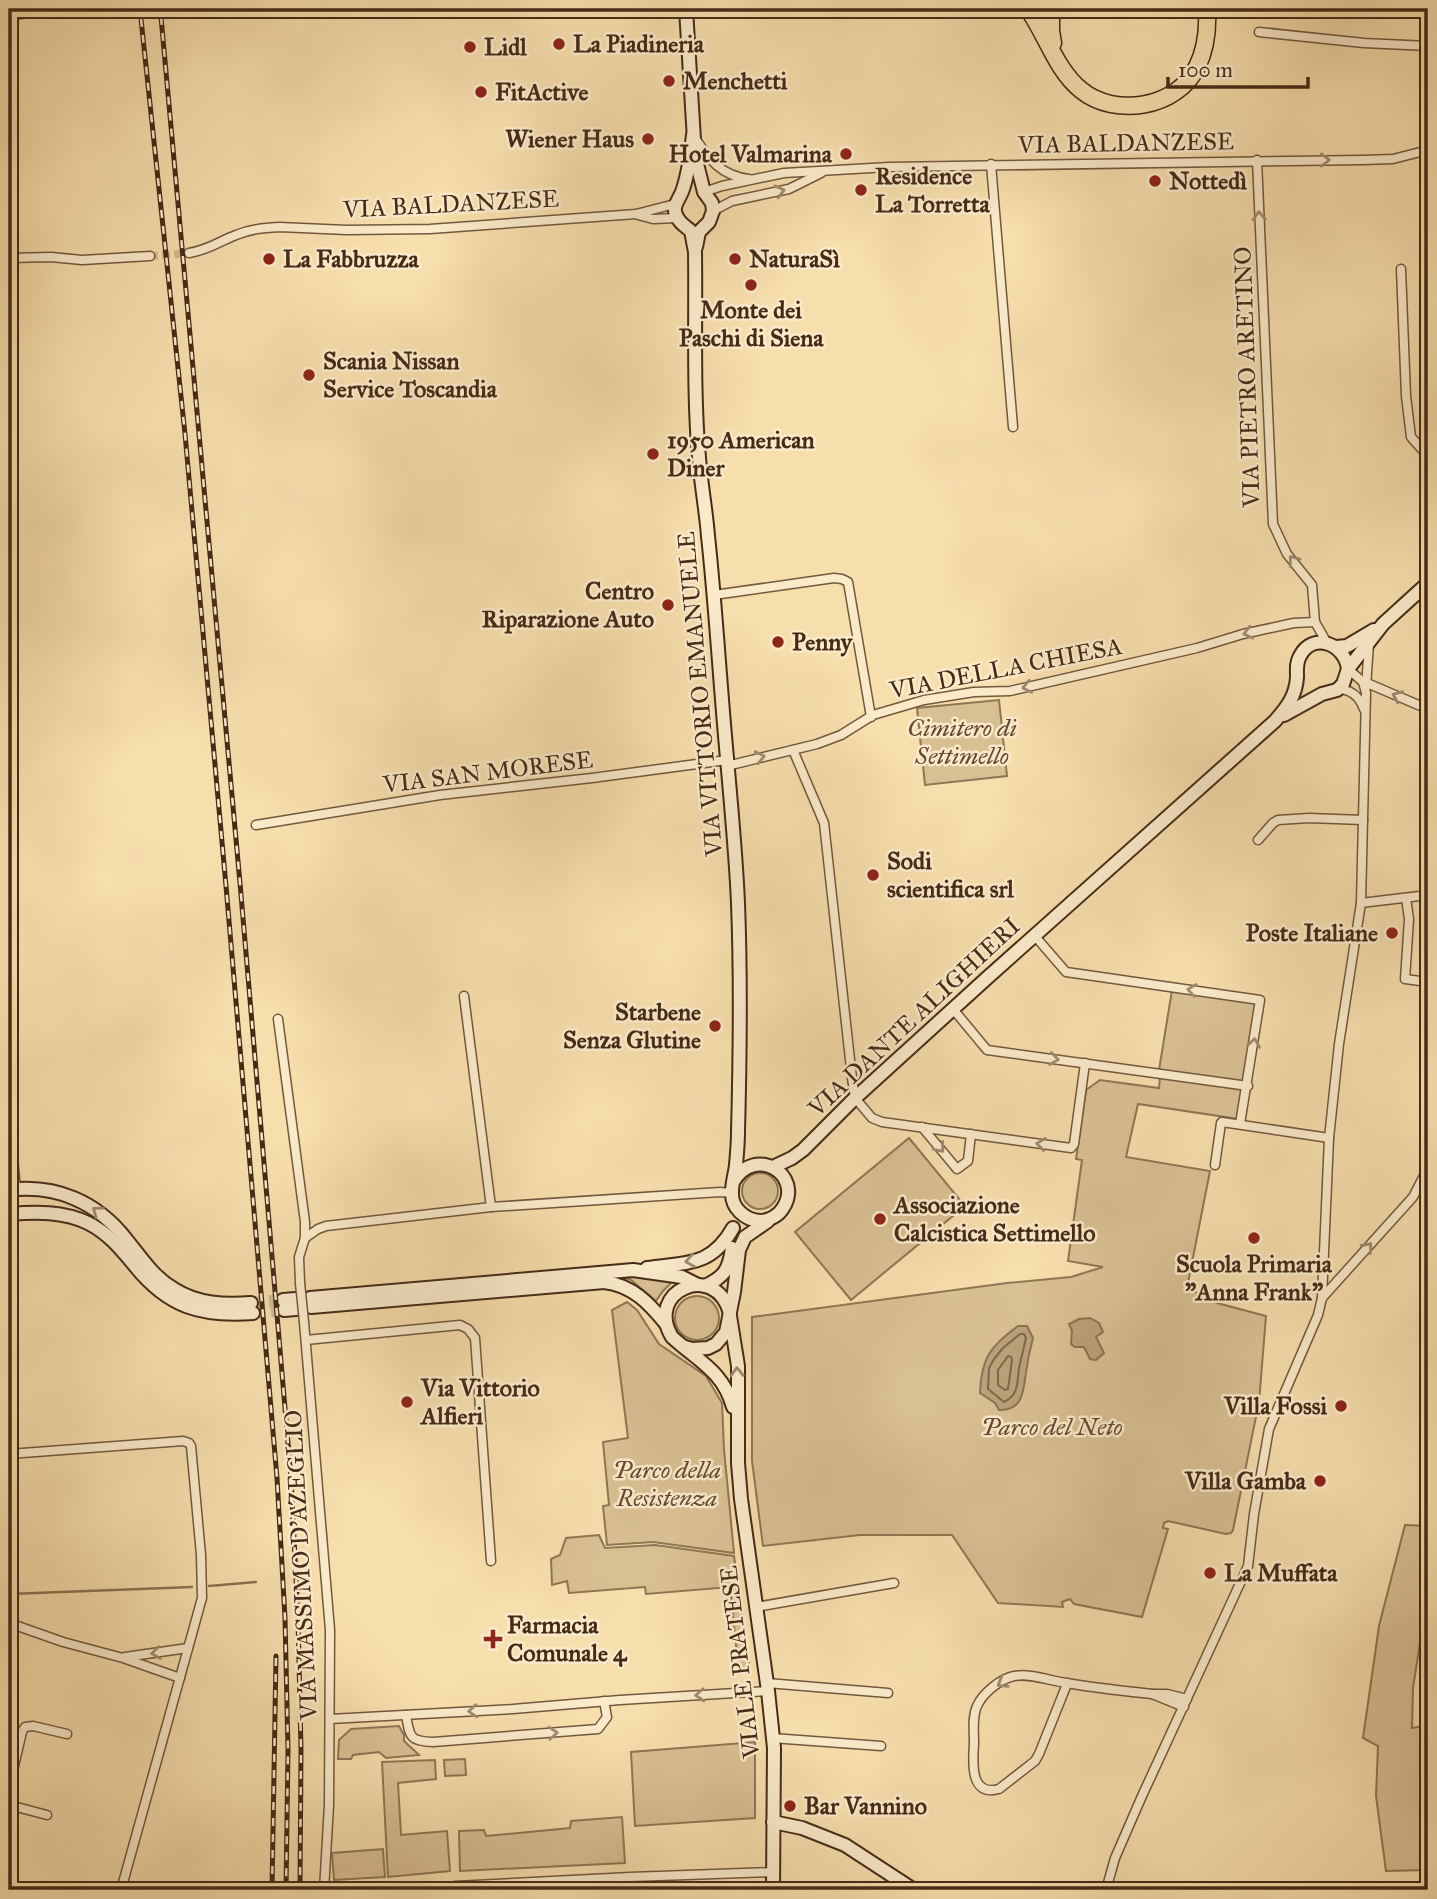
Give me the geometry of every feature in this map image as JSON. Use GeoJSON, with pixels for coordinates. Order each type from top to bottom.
{"type":"FeatureCollection","features":[{"type":"Feature","properties":{"kind":"highway"},"geometry":{"type":"LineString","coordinates":[[9,11],[30,9]]}},
{"type":"Feature","properties":{"kind":"highway"},"geometry":{"type":"LineString","coordinates":[[1028,9],[1069,79],[1083,92],[1102,102],[1123,106],[1139,106],[1161,100],[1184,85],[1197,68],[1205,44],[1207,9]]}},
{"type":"Feature","properties":{"kind":"highway"},"geometry":{"type":"LineString","coordinates":[[1051,9],[1051,31],[1056,56]]}},
{"type":"Feature","properties":{"kind":"main road"},"geometry":{"type":"LineString","coordinates":[[686,9],[697,167],[713,211]]}},
{"type":"Feature","properties":{"kind":"main road"},"geometry":{"type":"LineString","coordinates":[[693,135],[687,177],[678,206],[681,224],[695,229],[706,225]]}},
{"type":"Feature","properties":{"kind":"main road"},"geometry":{"type":"LineString","coordinates":[[678,206],[692,190],[704,192]]}},
{"type":"Feature","properties":{"kind":"main road","name":"VIA VITTORIO EMANUELE"},"geometry":{"type":"LineString","coordinates":[[695,252],[699,232],[712,218],[713,211]]}},
{"type":"Feature","properties":{"kind":"main road","name":"VIA VITTORIO EMANUELE"},"geometry":{"type":"LineString","coordinates":[[688,228],[695,252],[697,427],[714,595],[738,914],[738,1133],[733,1192]]}},
{"type":"Feature","properties":{"kind":"main road","name":"VIA DANTE ALIGHIERI"},"geometry":{"type":"LineString","coordinates":[[787,1186],[794,1164],[803,1150],[855,1098],[1275,721],[1294,696],[1296,666],[1303,651],[1318,643],[1353,643],[1383,624],[1428,583]]}},
{"type":"Feature","properties":{"kind":"main road","name":"VIA DANTE ALIGHIERI"},"geometry":{"type":"LineString","coordinates":[[1275,721],[1322,694],[1337,690],[1343,684],[1348,669],[1383,624]]}},
{"type":"Feature","properties":{"kind":"main road"},"geometry":{"type":"LineString","coordinates":[[1331,645],[1345,656],[1348,669]]}},
{"type":"Feature","properties":{"kind":"main road"},"geometry":{"type":"LineString","coordinates":[[1297,675],[1306,689],[1322,694]]}},
{"type":"Feature","properties":{"kind":"main road"},"geometry":{"type":"LineString","coordinates":[[733,1192],[743,1216],[751,1219],[768,1220],[780,1212],[787,1200],[785,1178],[745,1148],[738,1133]]}},
{"type":"Feature","properties":{"kind":"main road","name":"VIA DANTE ALIGHIERI"},"geometry":{"type":"LineString","coordinates":[[766,1166],[803,1150]]}},
{"type":"Feature","properties":{"kind":"main road"},"geometry":{"type":"LineString","coordinates":[[666,1324],[666,1311],[675,1294],[685,1287],[720,1278],[727,1269],[731,1254],[733,1192],[738,1174],[745,1168],[766,1166]]}},
{"type":"Feature","properties":{"kind":"main road"},"geometry":{"type":"LineString","coordinates":[[11,1191],[57,1192],[90,1206],[115,1226],[155,1274],[183,1294],[204,1302],[252,1308],[223,1315],[185,1307],[150,1284],[111,1239],[87,1223],[53,1213],[9,1214],[15,1210],[16,1205],[11,1191]]}},
{"type":"Feature","properties":{"kind":"main road","name":"VIALE PRATESE"},"geometry":{"type":"LineString","coordinates":[[684,1347],[700,1349],[716,1344],[726,1332],[742,1240],[775,1216]]}},
{"type":"Feature","properties":{"kind":"main road"},"geometry":{"type":"LineString","coordinates":[[634,1270],[708,1257],[721,1247],[733,1228]]}},
{"type":"Feature","properties":{"kind":"main road"},"geometry":{"type":"LineString","coordinates":[[634,1270],[682,1277],[701,1285],[721,1295],[730,1315]]}},
{"type":"Feature","properties":{"kind":"main road","name":"VIALE PRATESE"},"geometry":{"type":"LineString","coordinates":[[634,1270],[310,1303],[604,1282],[621,1285],[640,1295],[666,1324],[672,1337],[720,1378],[731,1401],[737,1428]]}},
{"type":"Feature","properties":{"kind":"main road","name":"VIALE PRATESE"},"geometry":{"type":"LineString","coordinates":[[730,1315],[738,1366],[737,1428],[741,1499],[775,1763],[773,1890]]}},
{"type":"Feature","properties":{"kind":"main road"},"geometry":{"type":"LineString","coordinates":[[774,1822],[802,1828],[845,1845],[914,1890]]}},
{"type":"Feature","properties":{"kind":"main road"},"geometry":{"type":"LineString","coordinates":[[822,1836],[899,1890]]}},
{"type":"Feature","properties":{"kind":"street"},"geometry":{"type":"LineString","coordinates":[[1259,32],[1339,41],[1428,46]]}},
{"type":"Feature","properties":{"kind":"street","name":"VIA BALDANZESE"},"geometry":{"type":"LineString","coordinates":[[693,135],[722,170],[730,175],[755,180]]}},
{"type":"Feature","properties":{"kind":"street","name":"VIA BALDANZESE"},"geometry":{"type":"LineString","coordinates":[[704,192],[784,173],[893,166],[1387,159],[1428,150]]}},
{"type":"Feature","properties":{"kind":"street","name":"VIA PIETRO ARETINO"},"geometry":{"type":"LineString","coordinates":[[1256,160],[1273,524],[1287,554],[1312,585],[1315,622]]}},
{"type":"Feature","properties":{"kind":"street"},"geometry":{"type":"LineString","coordinates":[[991,164],[1013,427]]}},
{"type":"Feature","properties":{"kind":"street","name":"VIA BALDANZESE"},"geometry":{"type":"LineString","coordinates":[[713,211],[732,201],[789,189],[824,171]]}},
{"type":"Feature","properties":{"kind":"street","name":"VIA BALDANZESE"},"geometry":{"type":"LineString","coordinates":[[189,253],[206,250],[237,234],[264,228],[394,230],[636,214],[678,206]]}},
{"type":"Feature","properties":{"kind":"street","name":"VIA BALDANZESE"},"geometry":{"type":"LineString","coordinates":[[636,214],[653,219],[678,206]]}},
{"type":"Feature","properties":{"kind":"street"},"geometry":{"type":"LineString","coordinates":[[9,258],[51,257],[82,260],[150,256]]}},
{"type":"Feature","properties":{"kind":"street"},"geometry":{"type":"LineString","coordinates":[[1401,269],[1406,396],[1411,436],[1428,456]]}},
{"type":"Feature","properties":{"kind":"street"},"geometry":{"type":"LineString","coordinates":[[714,595],[834,578],[848,582],[871,717]]}},
{"type":"Feature","properties":{"kind":"street"},"geometry":{"type":"LineString","coordinates":[[1315,622],[1331,645]]}},
{"type":"Feature","properties":{"kind":"street","name":"VIA DELLA CHIESA"},"geometry":{"type":"LineString","coordinates":[[727,763],[817,744],[841,735],[871,717],[924,700],[974,692],[1010,691],[1184,651],[1243,634],[1294,623],[1315,622]]}},
{"type":"Feature","properties":{"kind":"street"},"geometry":{"type":"LineString","coordinates":[[1106,1890],[1120,1845],[1248,1566],[1269,1431],[1318,1315],[1322,1298],[1329,1138],[1339,1044],[1361,903],[1369,643]]}},
{"type":"Feature","properties":{"kind":"street"},"geometry":{"type":"LineString","coordinates":[[1348,669],[1363,682],[1366,693]]}},
{"type":"Feature","properties":{"kind":"street"},"geometry":{"type":"LineString","coordinates":[[1367,684],[1428,708]]}},
{"type":"Feature","properties":{"kind":"street"},"geometry":{"type":"LineString","coordinates":[[1337,690],[1347,690],[1355,694],[1363,706],[1366,722]]}},
{"type":"Feature","properties":{"kind":"street"},"geometry":{"type":"LineString","coordinates":[[793,750],[824,822],[855,1098],[876,1120],[1072,1147],[1085,1063]]}},
{"type":"Feature","properties":{"kind":"street","name":"VIA SAN MORESE"},"geometry":{"type":"LineString","coordinates":[[256,825],[440,795],[727,763]]}},
{"type":"Feature","properties":{"kind":"street"},"geometry":{"type":"LineString","coordinates":[[1258,840],[1278,820],[1363,820]]}},
{"type":"Feature","properties":{"kind":"street"},"geometry":{"type":"LineString","coordinates":[[1361,903],[1428,895]]}},
{"type":"Feature","properties":{"kind":"street"},"geometry":{"type":"LineString","coordinates":[[1406,898],[1409,919],[1405,979],[1428,982]]}},
{"type":"Feature","properties":{"kind":"street"},"geometry":{"type":"LineString","coordinates":[[1034,936],[1066,972],[1260,1000],[1240,1124]]}},
{"type":"Feature","properties":{"kind":"street"},"geometry":{"type":"LineString","coordinates":[[464,996],[491,1207]]}},
{"type":"Feature","properties":{"kind":"street"},"geometry":{"type":"LineString","coordinates":[[953,1009],[987,1050],[1248,1086]]}},
{"type":"Feature","properties":{"kind":"street","name":"VIA MASSIMO D'AZEGLIO"},"geometry":{"type":"LineString","coordinates":[[278,1019],[305,1222],[305,1238],[299,1257],[300,1283],[330,1630],[324,1890]]}},
{"type":"Feature","properties":{"kind":"street"},"geometry":{"type":"LineString","coordinates":[[9,1118],[11,1191]]}},
{"type":"Feature","properties":{"kind":"street"},"geometry":{"type":"LineString","coordinates":[[1215,1165],[1221,1123],[1329,1138]]}},
{"type":"Feature","properties":{"kind":"street"},"geometry":{"type":"LineString","coordinates":[[922,1127],[957,1169],[968,1161],[971,1134]]}},
{"type":"Feature","properties":{"kind":"street"},"geometry":{"type":"LineString","coordinates":[[1322,1298],[1413,1197],[1428,1168]]}},
{"type":"Feature","properties":{"kind":"street"},"geometry":{"type":"LineString","coordinates":[[305,1238],[326,1226],[491,1207],[733,1192]]}},
{"type":"Feature","properties":{"kind":"street"},"geometry":{"type":"LineString","coordinates":[[306,1340],[460,1325],[468,1329],[475,1338],[491,1561]]}},
{"type":"Feature","properties":{"kind":"street"},"geometry":{"type":"LineString","coordinates":[[9,1454],[183,1440],[189,1443],[191,1449],[202,1598],[121,1890]]}},
{"type":"Feature","properties":{"kind":"street"},"geometry":{"type":"LineString","coordinates":[[757,1607],[894,1583]]}},
{"type":"Feature","properties":{"kind":"street"},"geometry":{"type":"LineString","coordinates":[[9,1623],[180,1678]]}},
{"type":"Feature","properties":{"kind":"street"},"geometry":{"type":"LineString","coordinates":[[123,1658],[188,1648]]}},
{"type":"Feature","properties":{"kind":"street"},"geometry":{"type":"LineString","coordinates":[[1067,1684],[1035,1761],[999,1788],[992,1790],[976,1781],[973,1772],[976,1708],[998,1683],[1012,1676],[1152,1695],[1185,1703]]}},
{"type":"Feature","properties":{"kind":"street"},"geometry":{"type":"LineString","coordinates":[[330,1719],[767,1687],[888,1693]]}},
{"type":"Feature","properties":{"kind":"street"},"geometry":{"type":"LineString","coordinates":[[406,1715],[410,1735],[417,1741],[433,1742],[598,1729],[607,1717],[604,1701]]}},
{"type":"Feature","properties":{"kind":"street"},"geometry":{"type":"LineString","coordinates":[[9,1787],[25,1727],[33,1726],[68,1734]]}},
{"type":"Feature","properties":{"kind":"street"},"geometry":{"type":"LineString","coordinates":[[772,1738],[881,1746]]}},
{"type":"Feature","properties":{"kind":"street"},"geometry":{"type":"LineString","coordinates":[[9,1805],[47,1815]]}},
{"type":"Feature","properties":{"kind":"street"},"geometry":{"type":"LineString","coordinates":[[455,1888],[630,1877],[773,1872]]}},
{"type":"Feature","properties":{"kind":"green space","name":"Cimitero di Settimello"},"geometry":{"type":"Polygon","coordinates":[[[999,700],[1007,776],[925,785],[917,708],[999,700]]]}},
{"type":"Feature","properties":{"kind":"green space"},"geometry":{"type":"Polygon","coordinates":[[[1172,990],[1254,1001],[1256,1004],[1245,1080],[1242,1082],[1159,1070],[1172,990]]]}},
{"type":"Feature","properties":{"kind":"green space","name":"Parco del Neto"},"geometry":{"type":"Polygon","coordinates":[[[1160,1076],[1244,1089],[1239,1119],[1138,1104],[1126,1157],[1210,1171],[1187,1288],[1217,1303],[1266,1316],[1259,1402],[1231,1533],[1168,1521],[1164,1523],[1163,1528],[1168,1529],[1142,1617],[1074,1604],[1070,1599],[1062,1602],[1063,1607],[998,1603],[952,1535],[860,1535],[763,1546],[752,1461],[752,1317],[1071,1277],[1103,1267],[1068,1261],[1082,1160],[1076,1159],[1086,1090],[1100,1080],[1159,1088],[1160,1076]]]}},
{"type":"Feature","properties":{"kind":"green space","name":"Associazione Calcistica Settimello"},"geometry":{"type":"Polygon","coordinates":[[[909,1138],[965,1206],[851,1300],[795,1232],[909,1138]]]}},
{"type":"Feature","properties":{"kind":"green space"},"geometry":{"type":"Polygon","coordinates":[[[760,1173],[773,1178],[778,1191],[773,1204],[760,1209],[747,1204],[742,1191],[747,1178],[760,1173]]]}},
{"type":"Feature","properties":{"kind":"green space"},"geometry":{"type":"Polygon","coordinates":[[[621,1273],[672,1282],[656,1301],[631,1280],[621,1277],[621,1273]]]}},
{"type":"Feature","properties":{"kind":"green space"},"geometry":{"type":"Polygon","coordinates":[[[697,1296],[712,1303],[719,1318],[712,1333],[697,1340],[682,1333],[675,1318],[682,1303],[697,1296]]]}},
{"type":"Feature","properties":{"kind":"green space","name":"Parco della Resistenza"},"geometry":{"type":"Polygon","coordinates":[[[627,1302],[637,1310],[659,1344],[706,1376],[722,1403],[734,1553],[653,1542],[607,1545],[603,1506],[609,1505],[603,1442],[628,1438],[612,1310],[627,1302]]]}},
{"type":"Feature","properties":{"kind":"green space"},"geometry":{"type":"Polygon","coordinates":[[[1405,1525],[1428,1526],[1428,1608],[1413,1688],[1412,1728],[1428,1725],[1428,1870],[1386,1871],[1376,1796],[1378,1746],[1363,1738],[1379,1626],[1405,1525]]]}},
{"type":"Feature","properties":{"kind":"green space"},"geometry":{"type":"Polygon","coordinates":[[[599,1535],[605,1548],[655,1545],[734,1556],[750,1670],[739,1674],[730,1587],[646,1594],[645,1587],[569,1593],[567,1581],[552,1585],[551,1559],[560,1555],[566,1538],[599,1535]]]}},
{"type":"Feature","properties":{"kind":"green space"},"geometry":{"type":"Polygon","coordinates":[[[399,1726],[404,1741],[419,1755],[386,1758],[379,1752],[353,1755],[351,1759],[338,1759],[339,1740],[351,1729],[399,1726]]]}},
{"type":"Feature","properties":{"kind":"green space"},"geometry":{"type":"Polygon","coordinates":[[[755,1742],[755,1818],[635,1826],[631,1752],[755,1742]]]}},
{"type":"Feature","properties":{"kind":"green space"},"geometry":{"type":"Polygon","coordinates":[[[465,1759],[466,1775],[445,1776],[444,1760],[465,1759]]]}},
{"type":"Feature","properties":{"kind":"green space"},"geometry":{"type":"Polygon","coordinates":[[[435,1760],[436,1779],[398,1783],[401,1835],[447,1831],[450,1871],[388,1877],[382,1762],[435,1760]]]}},
{"type":"Feature","properties":{"kind":"green space"},"geometry":{"type":"Polygon","coordinates":[[[622,1817],[625,1863],[460,1871],[459,1831],[484,1830],[486,1836],[570,1828],[571,1821],[622,1817]]]}},
{"type":"Feature","properties":{"kind":"green space"},"geometry":{"type":"Polygon","coordinates":[[[383,1849],[385,1877],[334,1880],[332,1853],[383,1849]]]}},
{"type":"Feature","properties":{"kind":"water"},"geometry":{"type":"Polygon","coordinates":[[[1090,1318],[1099,1323],[1103,1332],[1096,1337],[1104,1353],[1096,1360],[1090,1359],[1084,1347],[1071,1344],[1072,1331],[1069,1324],[1090,1318]]]}},
{"type":"Feature","properties":{"kind":"water"},"geometry":{"type":"Polygon","coordinates":[[[1018,1326],[1027,1326],[1033,1338],[1024,1389],[1019,1402],[1008,1409],[999,1410],[995,1403],[980,1393],[982,1371],[994,1347],[1018,1326]]]}},
{"type":"Feature","properties":{"kind":"waterway"},"geometry":{"type":"LineString","coordinates":[[209,1586],[256,1582]]}},
{"type":"Feature","properties":{"kind":"waterway"},"geometry":{"type":"LineString","coordinates":[[9,1594],[192,1587]]}},
{"type":"Feature","properties":{"kind":"tunnel"},"geometry":{"type":"LineString","coordinates":[[150,256],[189,253]]}},
{"type":"Feature","properties":{"kind":"tunnel"},"geometry":{"type":"LineString","coordinates":[[251,1303],[283,1300]]}},
{"type":"Feature","properties":{"kind":"tunnel"},"geometry":{"type":"LineString","coordinates":[[253,1313],[284,1310]]}},
{"type":"Feature","properties":{"kind":"railway"},"geometry":{"type":"LineString","coordinates":[[161,17],[291,1478],[301,1749],[300,1890]]}},
{"type":"Feature","properties":{"kind":"railway"},"geometry":{"type":"LineString","coordinates":[[141,19],[185,434],[277,1478],[285,1618],[288,1750],[286,1890]]}},
{"type":"Feature","properties":{"kind":"railway"},"geometry":{"type":"LineString","coordinates":[[272,1890],[276,1656]]}},
{"type":"Feature","properties":{"kind":"place","name":"La Piadineria"},"geometry":{"type":"Point","coordinates":[559,44]}},
{"type":"Feature","properties":{"kind":"place","name":"Lidl"},"geometry":{"type":"Point","coordinates":[470,47]}},
{"type":"Feature","properties":{"kind":"place","name":"Menchetti"},"geometry":{"type":"Point","coordinates":[669,81]}},
{"type":"Feature","properties":{"kind":"place","name":"FitActive"},"geometry":{"type":"Point","coordinates":[481,92]}},
{"type":"Feature","properties":{"kind":"place","name":"Wiener Haus"},"geometry":{"type":"Point","coordinates":[648,139]}},
{"type":"Feature","properties":{"kind":"place","name":"Hotel Valmarina"},"geometry":{"type":"Point","coordinates":[846,154]}},
{"type":"Feature","properties":{"kind":"place","name":"Nottedì"},"geometry":{"type":"Point","coordinates":[1155,181]}},
{"type":"Feature","properties":{"kind":"place","name":"Residence La Torretta"},"geometry":{"type":"Point","coordinates":[861,190]}},
{"type":"Feature","properties":{"kind":"place","name":"La Fabbruzza"},"geometry":{"type":"Point","coordinates":[269,259]}},
{"type":"Feature","properties":{"kind":"place","name":"NaturaSì"},"geometry":{"type":"Point","coordinates":[735,259]}},
{"type":"Feature","properties":{"kind":"place","name":"Monte dei Paschi di Siena"},"geometry":{"type":"Point","coordinates":[751,285]}},
{"type":"Feature","properties":{"kind":"place","name":"Scania Nissan Service Toscandia"},"geometry":{"type":"Point","coordinates":[309,375]}},
{"type":"Feature","properties":{"kind":"place","name":"1950 American Diner"},"geometry":{"type":"Point","coordinates":[653,454]}},
{"type":"Feature","properties":{"kind":"place","name":"Centro Riparazione Auto"},"geometry":{"type":"Point","coordinates":[668,605]}},
{"type":"Feature","properties":{"kind":"place","name":"Penny"},"geometry":{"type":"Point","coordinates":[778,642]}},
{"type":"Feature","properties":{"kind":"place","name":"Sodi scientifica srl"},"geometry":{"type":"Point","coordinates":[873,875]}},
{"type":"Feature","properties":{"kind":"place","name":"Poste Italiane"},"geometry":{"type":"Point","coordinates":[1392,933]}},
{"type":"Feature","properties":{"kind":"place","name":"Starbene Senza Glutine"},"geometry":{"type":"Point","coordinates":[715,1026]}},
{"type":"Feature","properties":{"kind":"place","name":"Associazione Calcistica Settimello"},"geometry":{"type":"Point","coordinates":[880,1219]}},
{"type":"Feature","properties":{"kind":"place","name":"Scuola Primaria \"Anna Frank\""},"geometry":{"type":"Point","coordinates":[1254,1238]}},
{"type":"Feature","properties":{"kind":"place","name":"Via Vittorio Alfieri"},"geometry":{"type":"Point","coordinates":[407,1402]}},
{"type":"Feature","properties":{"kind":"place","name":"Villa Fossi"},"geometry":{"type":"Point","coordinates":[1341,1406]}},
{"type":"Feature","properties":{"kind":"place","name":"Villa Gamba"},"geometry":{"type":"Point","coordinates":[1320,1481]}},
{"type":"Feature","properties":{"kind":"place","name":"La Muffata"},"geometry":{"type":"Point","coordinates":[1210,1573]}},
{"type":"Feature","properties":{"kind":"place","name":"Farmacia Comunale 4"},"geometry":{"type":"Point","coordinates":[493,1639]}},
{"type":"Feature","properties":{"kind":"place","name":"Bar Vannino"},"geometry":{"type":"Point","coordinates":[790,1806]}}]}
